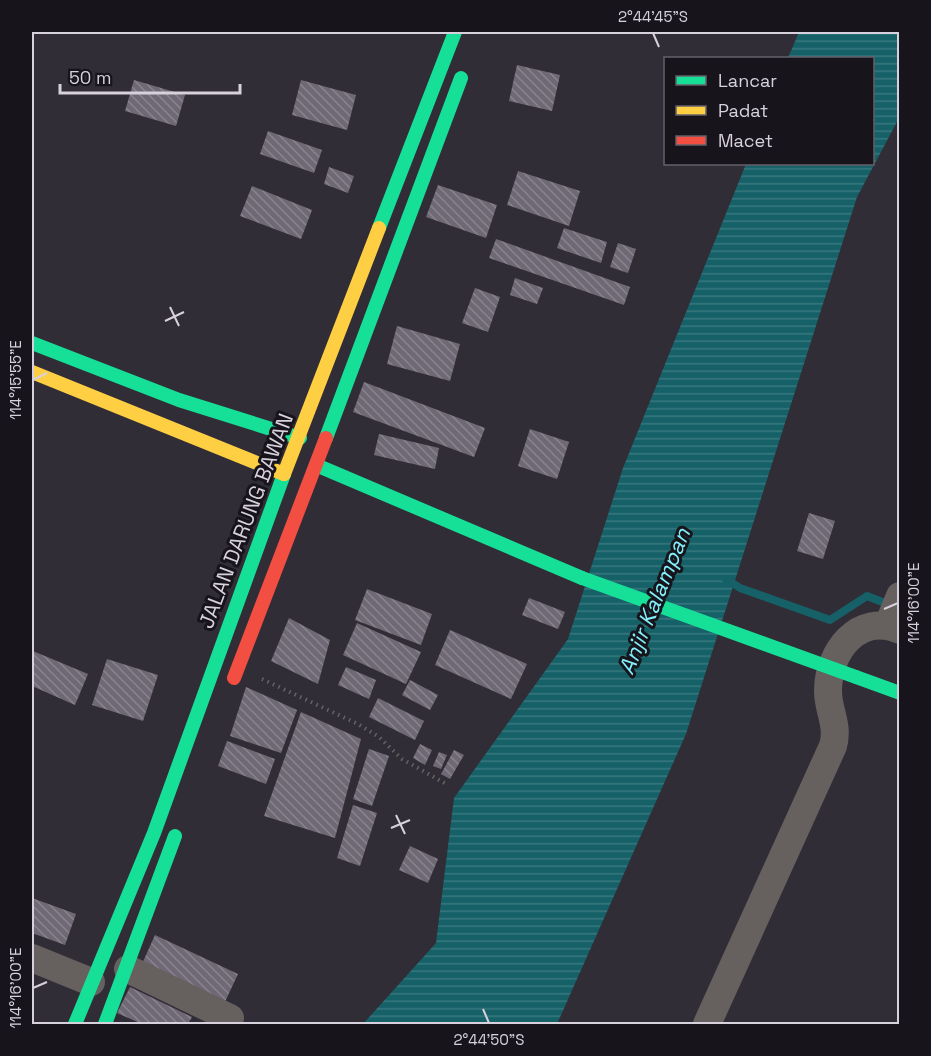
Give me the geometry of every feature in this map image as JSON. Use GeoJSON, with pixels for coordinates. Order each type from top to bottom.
{"type":"FeatureCollection","features":[{"type":"Feature","properties":{"kind":"street","name":"JALAN DARUNG BAWAN"},"geometry":{"type":"LineString","coordinates":[[75,1024],[203,713],[284,474],[300,438],[455,32]]}},
{"type":"Feature","properties":{"kind":"street"},"geometry":{"type":"LineString","coordinates":[[230,688],[387,279],[465,65]]}},
{"type":"Feature","properties":{"kind":"street"},"geometry":{"type":"LineString","coordinates":[[362,271],[387,279]]}},
{"type":"Feature","properties":{"kind":"street"},"geometry":{"type":"LineString","coordinates":[[32,343],[179,400],[300,438]]}},
{"type":"Feature","properties":{"kind":"street"},"geometry":{"type":"LineString","coordinates":[[32,372],[284,474]]}},
{"type":"Feature","properties":{"kind":"street"},"geometry":{"type":"LineString","coordinates":[[316,465],[582,578],[900,693]]}},
{"type":"Feature","properties":{"kind":"street"},"geometry":{"type":"LineString","coordinates":[[707,1024],[833,746],[836,724],[828,693],[838,656],[850,637],[864,626],[894,627],[900,596]]}},
{"type":"Feature","properties":{"kind":"street"},"geometry":{"type":"LineString","coordinates":[[105,1024],[128,969],[178,826]]}},
{"type":"Feature","properties":{"kind":"street"},"geometry":{"type":"LineString","coordinates":[[32,958],[91,982]]}},
{"type":"Feature","properties":{"kind":"street"},"geometry":{"type":"LineString","coordinates":[[128,969],[230,1018]]}},
{"type":"Feature","properties":{"kind":"path"},"geometry":{"type":"LineString","coordinates":[[238,667],[358,724],[379,737],[402,759],[448,785]]}},
{"type":"Feature","properties":{"kind":"water","name":"Anjir Kalampan"},"geometry":{"type":"Polygon","coordinates":[[[799,32],[899,32],[899,118],[857,197],[686,734],[557,1024],[363,1024],[436,943],[454,798],[568,639],[623,468],[746,165],[874,165],[874,57],[788,57],[799,32]]]}},
{"type":"Feature","properties":{"kind":"building"},"geometry":{"type":"Polygon","coordinates":[[[517,65],[560,75],[552,111],[509,101],[517,65]]]}},
{"type":"Feature","properties":{"kind":"building"},"geometry":{"type":"Polygon","coordinates":[[[134,80],[185,95],[176,126],[125,111],[134,80]]]}},
{"type":"Feature","properties":{"kind":"building"},"geometry":{"type":"Polygon","coordinates":[[[301,80],[356,95],[347,130],[292,115],[301,80]]]}},
{"type":"Feature","properties":{"kind":"building"},"geometry":{"type":"Polygon","coordinates":[[[268,131],[322,150],[314,173],[260,154],[268,131]]]}},
{"type":"Feature","properties":{"kind":"building"},"geometry":{"type":"Polygon","coordinates":[[[329,167],[354,176],[348,193],[324,184],[329,167]]]}},
{"type":"Feature","properties":{"kind":"building"},"geometry":{"type":"Polygon","coordinates":[[[518,171],[580,191],[569,226],[507,205],[518,171]]]}},
{"type":"Feature","properties":{"kind":"building"},"geometry":{"type":"Polygon","coordinates":[[[438,185],[497,205],[486,238],[426,217],[438,185]]]}},
{"type":"Feature","properties":{"kind":"building"},"geometry":{"type":"Polygon","coordinates":[[[252,186],[312,210],[301,239],[240,216],[252,186]]]}},
{"type":"Feature","properties":{"kind":"building"},"geometry":{"type":"Polygon","coordinates":[[[564,228],[607,242],[601,263],[557,248],[564,228]]]}},
{"type":"Feature","properties":{"kind":"building"},"geometry":{"type":"Polygon","coordinates":[[[496,239],[630,287],[624,305],[489,258],[496,239]]]}},
{"type":"Feature","properties":{"kind":"building"},"geometry":{"type":"Polygon","coordinates":[[[618,243],[636,249],[628,273],[610,267],[618,243]]]}},
{"type":"Feature","properties":{"kind":"building"},"geometry":{"type":"Polygon","coordinates":[[[515,278],[543,288],[537,304],[510,295],[515,278]]]}},
{"type":"Feature","properties":{"kind":"building"},"geometry":{"type":"Polygon","coordinates":[[[475,288],[500,297],[488,332],[462,323],[475,288]]]}},
{"type":"Feature","properties":{"kind":"building"},"geometry":{"type":"Polygon","coordinates":[[[397,326],[460,344],[450,381],[387,364],[397,326]]]}},
{"type":"Feature","properties":{"kind":"building"},"geometry":{"type":"Polygon","coordinates":[[[364,382],[485,428],[474,457],[353,412],[364,382]]]}},
{"type":"Feature","properties":{"kind":"building"},"geometry":{"type":"Polygon","coordinates":[[[530,429],[569,442],[557,479],[518,466],[530,429]]]}},
{"type":"Feature","properties":{"kind":"building"},"geometry":{"type":"Polygon","coordinates":[[[379,434],[439,448],[435,469],[374,455],[379,434]]]}},
{"type":"Feature","properties":{"kind":"building"},"geometry":{"type":"Polygon","coordinates":[[[809,513],[835,521],[823,559],[797,551],[809,513]]]}},
{"type":"Feature","properties":{"kind":"building"},"geometry":{"type":"Polygon","coordinates":[[[367,589],[432,614],[421,645],[355,620],[367,589]]]}},
{"type":"Feature","properties":{"kind":"building"},"geometry":{"type":"Polygon","coordinates":[[[529,598],[565,612],[558,629],[522,615],[529,598]]]}},
{"type":"Feature","properties":{"kind":"building"},"geometry":{"type":"Polygon","coordinates":[[[289,618],[330,640],[318,684],[271,661],[289,618]]]}},
{"type":"Feature","properties":{"kind":"building"},"geometry":{"type":"Polygon","coordinates":[[[357,623],[421,652],[406,684],[343,655],[357,623]]]}},
{"type":"Feature","properties":{"kind":"building"},"geometry":{"type":"Polygon","coordinates":[[[450,630],[527,664],[511,699],[435,665],[450,630]]]}},
{"type":"Feature","properties":{"kind":"building"},"geometry":{"type":"Polygon","coordinates":[[[33,651],[88,674],[75,705],[32,686],[33,651]]]}},
{"type":"Feature","properties":{"kind":"building"},"geometry":{"type":"Polygon","coordinates":[[[107,659],[158,675],[143,721],[92,705],[107,659]]]}},
{"type":"Feature","properties":{"kind":"building"},"geometry":{"type":"Polygon","coordinates":[[[346,667],[376,680],[369,699],[338,685],[346,667]]]}},
{"type":"Feature","properties":{"kind":"building"},"geometry":{"type":"Polygon","coordinates":[[[410,680],[438,695],[430,710],[402,695],[410,680]]]}},
{"type":"Feature","properties":{"kind":"building"},"geometry":{"type":"Polygon","coordinates":[[[246,687],[297,710],[281,753],[230,736],[246,687]]]}},
{"type":"Feature","properties":{"kind":"building"},"geometry":{"type":"Polygon","coordinates":[[[378,698],[424,721],[415,740],[369,717],[378,698]]]}},
{"type":"Feature","properties":{"kind":"building"},"geometry":{"type":"Polygon","coordinates":[[[301,712],[361,739],[335,838],[264,816],[301,712]]]}},
{"type":"Feature","properties":{"kind":"building"},"geometry":{"type":"Polygon","coordinates":[[[227,741],[275,759],[266,784],[218,766],[227,741]]]}},
{"type":"Feature","properties":{"kind":"building"},"geometry":{"type":"Polygon","coordinates":[[[420,744],[432,750],[425,765],[413,758],[420,744]]]}},
{"type":"Feature","properties":{"kind":"building"},"geometry":{"type":"Polygon","coordinates":[[[369,749],[389,756],[372,806],[353,799],[369,749]]]}},
{"type":"Feature","properties":{"kind":"building"},"geometry":{"type":"Polygon","coordinates":[[[454,750],[464,755],[450,779],[441,774],[454,750]]]}},
{"type":"Feature","properties":{"kind":"building"},"geometry":{"type":"Polygon","coordinates":[[[439,752],[447,755],[441,769],[433,766],[439,752]]]}},
{"type":"Feature","properties":{"kind":"building"},"geometry":{"type":"Polygon","coordinates":[[[353,805],[377,813],[360,866],[337,858],[353,805]]]}},
{"type":"Feature","properties":{"kind":"building"},"geometry":{"type":"Polygon","coordinates":[[[410,846],[438,859],[428,883],[399,870],[410,846]]]}},
{"type":"Feature","properties":{"kind":"building"},"geometry":{"type":"Polygon","coordinates":[[[32,898],[76,914],[65,945],[32,933],[32,898]]]}},
{"type":"Feature","properties":{"kind":"building"},"geometry":{"type":"Polygon","coordinates":[[[155,935],[238,974],[224,1004],[141,966],[155,935]]]}},
{"type":"Feature","properties":{"kind":"building"},"geometry":{"type":"Polygon","coordinates":[[[130,987],[192,1017],[188,1024],[142,1024],[117,1013],[130,987]]]}},
{"type":"Feature","properties":{"kind":"waterway"},"geometry":{"type":"LineString","coordinates":[[726,579],[740,588],[830,620],[867,596],[890,605]]}},
{"type":"Feature","properties":{"kind":"traffic: fast"},"geometry":{"type":"LineString","coordinates":[[379,228],[455,32]]}},
{"type":"Feature","properties":{"kind":"traffic: fast"},"geometry":{"type":"LineString","coordinates":[[326,438],[461,78]]}},
{"type":"Feature","properties":{"kind":"traffic: fast"},"geometry":{"type":"LineString","coordinates":[[32,343],[179,400],[300,438]]}},
{"type":"Feature","properties":{"kind":"traffic: fast"},"geometry":{"type":"LineString","coordinates":[[316,465],[582,578]]}},
{"type":"Feature","properties":{"kind":"traffic: fast"},"geometry":{"type":"LineString","coordinates":[[75,1024],[154,833],[284,474]]}},
{"type":"Feature","properties":{"kind":"traffic: fast"},"geometry":{"type":"LineString","coordinates":[[582,578],[856,677]]}},
{"type":"Feature","properties":{"kind":"traffic: fast"},"geometry":{"type":"LineString","coordinates":[[856,677],[900,693]]}},
{"type":"Feature","properties":{"kind":"traffic: fast"},"geometry":{"type":"LineString","coordinates":[[105,1024],[175,836]]}},
{"type":"Feature","properties":{"kind":"traffic: slow"},"geometry":{"type":"LineString","coordinates":[[284,474],[379,228]]}},
{"type":"Feature","properties":{"kind":"traffic: slow"},"geometry":{"type":"LineString","coordinates":[[32,372],[284,474]]}},
{"type":"Feature","properties":{"kind":"traffic: jam"},"geometry":{"type":"LineString","coordinates":[[234,678],[326,438]]}}]}
